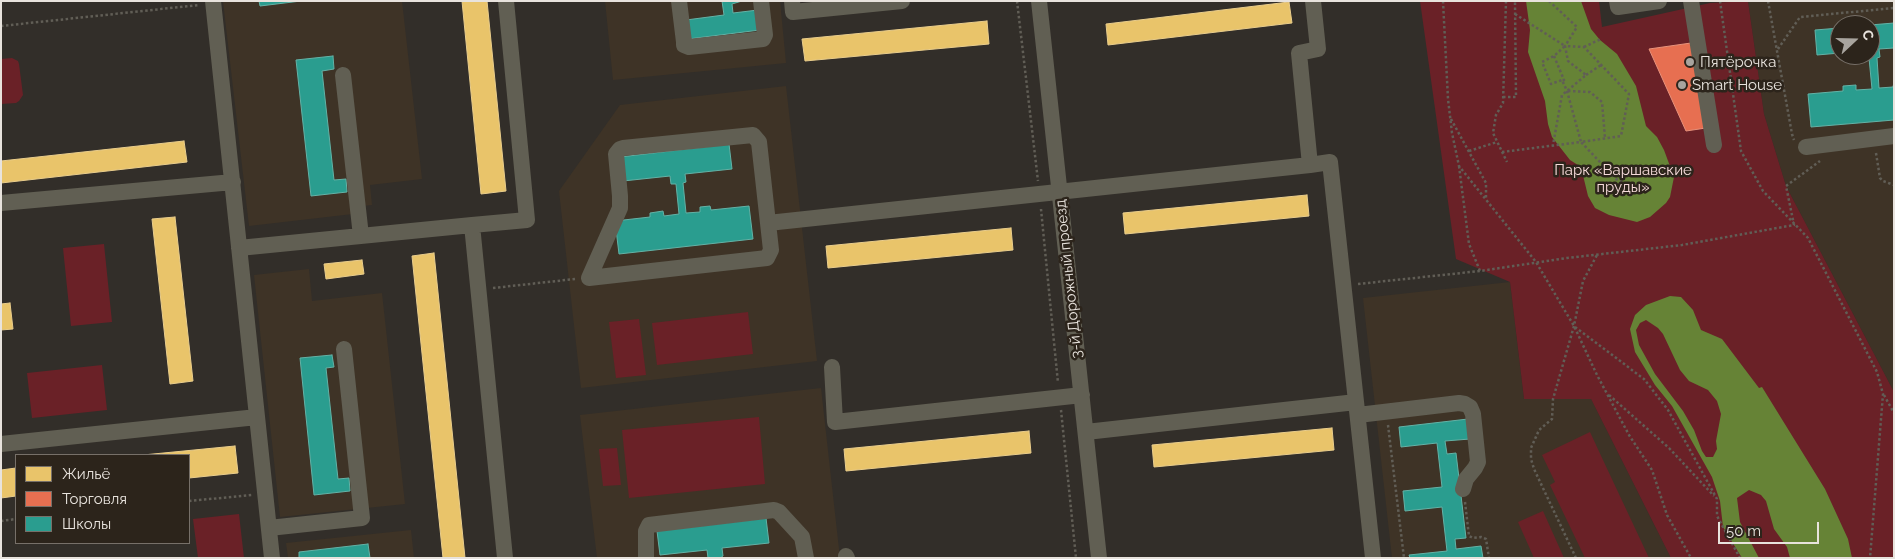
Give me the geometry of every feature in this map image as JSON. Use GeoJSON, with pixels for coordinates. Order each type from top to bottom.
{"type":"FeatureCollection","features":[{"type":"Feature","properties":{"kind":"street"},"geometry":{"type":"LineString","coordinates":[[239,248],[527,220],[506,1]]}},
{"type":"Feature","properties":{"kind":"street"},"geometry":{"type":"LineString","coordinates":[[679,1],[684,45],[689,47],[763,39],[765,35],[761,1]]}},
{"type":"Feature","properties":{"kind":"street"},"geometry":{"type":"LineString","coordinates":[[792,1],[793,12],[902,1]]}},
{"type":"Feature","properties":{"kind":"street","name":"3-й Дорожный проезд"},"geometry":{"type":"LineString","coordinates":[[1040,1],[1099,558]]}},
{"type":"Feature","properties":{"kind":"street"},"geometry":{"type":"LineString","coordinates":[[1310,165],[1299,53],[1318,49],[1313,1]]}},
{"type":"Feature","properties":{"kind":"street"},"geometry":{"type":"LineString","coordinates":[[1618,1],[1618,8],[1659,1]]}},
{"type":"Feature","properties":{"kind":"street"},"geometry":{"type":"LineString","coordinates":[[1691,1],[1714,145]]}},
{"type":"Feature","properties":{"kind":"street"},"geometry":{"type":"LineString","coordinates":[[213,2],[272,558]]}},
{"type":"Feature","properties":{"kind":"street"},"geometry":{"type":"LineString","coordinates":[[343,75],[361,236]]}},
{"type":"Feature","properties":{"kind":"street"},"geometry":{"type":"LineString","coordinates":[[753,135],[759,142],[768,223],[771,250],[770,255],[762,260],[589,278],[620,208],[616,154],[620,149],[753,135]]}},
{"type":"Feature","properties":{"kind":"street"},"geometry":{"type":"LineString","coordinates":[[1806,146],[1894,136]]}},
{"type":"Feature","properties":{"kind":"street"},"geometry":{"type":"LineString","coordinates":[[768,223],[1060,193],[1330,162],[1373,558]]}},
{"type":"Feature","properties":{"kind":"street"},"geometry":{"type":"LineString","coordinates":[[1,203],[233,182]]}},
{"type":"Feature","properties":{"kind":"street"},"geometry":{"type":"LineString","coordinates":[[472,225],[506,558]]}},
{"type":"Feature","properties":{"kind":"street"},"geometry":{"type":"LineString","coordinates":[[269,528],[362,518],[344,349]]}},
{"type":"Feature","properties":{"kind":"street"},"geometry":{"type":"LineString","coordinates":[[832,367],[835,422],[1082,395]]}},
{"type":"Feature","properties":{"kind":"street"},"geometry":{"type":"LineString","coordinates":[[1086,432],[1357,408],[1387,412],[1459,403],[1470,407],[1473,414],[1478,462],[1463,488]]}},
{"type":"Feature","properties":{"kind":"street"},"geometry":{"type":"LineString","coordinates":[[1,444],[257,416]]}},
{"type":"Feature","properties":{"kind":"street"},"geometry":{"type":"LineString","coordinates":[[646,558],[646,531],[649,525],[774,510],[779,512],[802,537],[806,558]]}},
{"type":"Feature","properties":{"kind":"path"},"geometry":{"type":"LineString","coordinates":[[1017,1],[1076,558]]}},
{"type":"Feature","properties":{"kind":"path"},"geometry":{"type":"LineString","coordinates":[[1443,1],[1450,117],[1459,166],[1469,244],[1480,271]]}},
{"type":"Feature","properties":{"kind":"path"},"geometry":{"type":"LineString","coordinates":[[1506,1],[1503,103],[1496,115],[1493,133],[1507,162]]}},
{"type":"Feature","properties":{"kind":"path"},"geometry":{"type":"LineString","coordinates":[[1503,97],[1516,97],[1515,1]]}},
{"type":"Feature","properties":{"kind":"path"},"geometry":{"type":"LineString","coordinates":[[1549,1],[1577,27],[1564,46],[1554,56],[1542,62],[1552,84],[1562,80]]}},
{"type":"Feature","properties":{"kind":"path"},"geometry":{"type":"LineString","coordinates":[[1720,1],[1741,151],[1763,191],[1808,238],[1878,372],[1883,394],[1894,413]]}},
{"type":"Feature","properties":{"kind":"path"},"geometry":{"type":"LineString","coordinates":[[1768,1],[1792,134],[1796,143],[1806,146]]}},
{"type":"Feature","properties":{"kind":"path"},"geometry":{"type":"LineString","coordinates":[[1,26],[213,2]]}},
{"type":"Feature","properties":{"kind":"path"},"geometry":{"type":"LineString","coordinates":[[1777,50],[1800,17],[1894,8]]}},
{"type":"Feature","properties":{"kind":"path"},"geometry":{"type":"LineString","coordinates":[[1515,14],[1564,46],[1584,47],[1601,39]]}},
{"type":"Feature","properties":{"kind":"path"},"geometry":{"type":"LineString","coordinates":[[1564,46],[1568,61],[1586,75]]}},
{"type":"Feature","properties":{"kind":"path"},"geometry":{"type":"LineString","coordinates":[[1502,152],[1621,136],[1629,94],[1584,47]]}},
{"type":"Feature","properties":{"kind":"path"},"geometry":{"type":"LineString","coordinates":[[1554,56],[1564,80],[1562,80],[1567,91],[1581,142],[1616,179],[1642,191]]}},
{"type":"Feature","properties":{"kind":"path"},"geometry":{"type":"LineString","coordinates":[[1553,145],[1562,95],[1601,65]]}},
{"type":"Feature","properties":{"kind":"path"},"geometry":{"type":"LineString","coordinates":[[1567,91],[1590,92],[1602,102],[1606,138]]}},
{"type":"Feature","properties":{"kind":"path"},"geometry":{"type":"LineString","coordinates":[[1450,117],[1486,183],[1486,200]]}},
{"type":"Feature","properties":{"kind":"path"},"geometry":{"type":"LineString","coordinates":[[1874,139],[1880,178],[1894,185]]}},
{"type":"Feature","properties":{"kind":"path"},"geometry":{"type":"LineString","coordinates":[[1468,151],[1497,142]]}},
{"type":"Feature","properties":{"kind":"path"},"geometry":{"type":"LineString","coordinates":[[1794,225],[1786,186],[1823,158]]}},
{"type":"Feature","properties":{"kind":"path"},"geometry":{"type":"LineString","coordinates":[[1459,166],[1536,262],[1574,326],[1629,435],[1652,470],[1667,515],[1691,558]]}},
{"type":"Feature","properties":{"kind":"path"},"geometry":{"type":"LineString","coordinates":[[1344,286],[1682,245],[1794,225]]}},
{"type":"Feature","properties":{"kind":"path"},"geometry":{"type":"LineString","coordinates":[[1576,558],[1534,469],[1531,459],[1531,448],[1539,430],[1552,419],[1553,399],[1574,326],[1583,281],[1596,255]]}},
{"type":"Feature","properties":{"kind":"path"},"geometry":{"type":"LineString","coordinates":[[479,289],[589,278]]}},
{"type":"Feature","properties":{"kind":"path"},"geometry":{"type":"LineString","coordinates":[[1574,326],[1644,379],[1668,410],[1717,499],[1717,516],[1740,558]]}},
{"type":"Feature","properties":{"kind":"path"},"geometry":{"type":"LineString","coordinates":[[1606,392],[1669,448],[1717,499]]}},
{"type":"Feature","properties":{"kind":"path"},"geometry":{"type":"LineString","coordinates":[[1870,558],[1883,394]]}},
{"type":"Feature","properties":{"kind":"path"},"geometry":{"type":"LineString","coordinates":[[1387,412],[1404,558]]}},
{"type":"Feature","properties":{"kind":"path"},"geometry":{"type":"LineString","coordinates":[[1463,488],[1469,536],[1486,539],[1489,558]]}},
{"type":"Feature","properties":{"kind":"path"},"geometry":{"type":"LineString","coordinates":[[190,501],[265,493]]}},
{"type":"Feature","properties":{"kind":"path"},"geometry":{"type":"LineString","coordinates":[[1,521],[15,519]]}},
{"type":"Feature","properties":{"kind":"shaded area"},"geometry":{"type":"Polygon","coordinates":[[[223,1],[402,1],[422,179],[370,185],[372,205],[353,207],[353,214],[249,226],[223,1]]]}},
{"type":"Feature","properties":{"kind":"shaded area"},"geometry":{"type":"Polygon","coordinates":[[[605,1],[780,1],[786,63],[613,80],[605,1]]]}},
{"type":"Feature","properties":{"kind":"shaded area"},"geometry":{"type":"Polygon","coordinates":[[[1526,1],[1581,1],[1591,29],[1600,40],[1617,54],[1636,86],[1646,126],[1657,137],[1674,177],[1670,197],[1650,217],[1637,222],[1609,215],[1595,208],[1588,196],[1581,167],[1570,160],[1552,137],[1545,101],[1528,52],[1530,30],[1526,1]]]}},
{"type":"Feature","properties":{"kind":"shaded area"},"geometry":{"type":"Polygon","coordinates":[[[1748,1],[1894,1],[1894,392],[1786,186],[1764,114],[1748,1]]]}},
{"type":"Feature","properties":{"kind":"shaded area"},"geometry":{"type":"Polygon","coordinates":[[[786,86],[817,361],[581,388],[559,191],[620,105],[786,86]]]}},
{"type":"Feature","properties":{"kind":"shaded area"},"geometry":{"type":"Polygon","coordinates":[[[309,269],[312,301],[382,293],[405,504],[280,517],[254,275],[309,269]]]}},
{"type":"Feature","properties":{"kind":"shaded area"},"geometry":{"type":"Polygon","coordinates":[[[1510,282],[1524,399],[1591,399],[1671,558],[1392,558],[1363,298],[1510,282]]]}},
{"type":"Feature","properties":{"kind":"shaded area"},"geometry":{"type":"Polygon","coordinates":[[[1670,296],[1681,297],[1693,310],[1701,330],[1722,339],[1759,388],[1762,387],[1825,489],[1848,539],[1852,558],[1790,558],[1787,547],[1774,529],[1766,501],[1761,495],[1749,490],[1737,498],[1740,522],[1759,558],[1742,558],[1723,527],[1720,501],[1712,477],[1672,406],[1655,385],[1635,352],[1630,329],[1635,315],[1646,305],[1670,296]],[[1646,320],[1640,323],[1636,330],[1639,345],[1655,374],[1683,411],[1694,430],[1702,451],[1706,457],[1713,457],[1717,449],[1716,441],[1721,414],[1717,401],[1708,390],[1689,381],[1680,370],[1663,334],[1646,320]]]}},
{"type":"Feature","properties":{"kind":"shaded area"},"geometry":{"type":"Polygon","coordinates":[[[821,388],[840,558],[597,558],[580,415],[821,388]]]}},
{"type":"Feature","properties":{"kind":"shaded area"},"geometry":{"type":"Polygon","coordinates":[[[411,530],[414,558],[288,558],[286,543],[411,530]]]}},
{"type":"Feature","properties":{"kind":"green space","name":"Парк «Варшавские пруды»"},"geometry":{"type":"Polygon","coordinates":[[[1420,1],[1599,1],[1602,27],[1710,3],[1748,1],[1764,114],[1786,186],[1894,392],[1894,558],[1671,558],[1591,399],[1524,399],[1510,282],[1456,259],[1420,1]]]}},
{"type":"Feature","properties":{"kind":"green space"},"geometry":{"type":"Polygon","coordinates":[[[12,58],[18,61],[19,64],[23,95],[16,103],[1,104],[1,59],[12,58]]]}},
{"type":"Feature","properties":{"kind":"green space"},"geometry":{"type":"Polygon","coordinates":[[[104,244],[112,322],[71,326],[63,248],[104,244]]]}},
{"type":"Feature","properties":{"kind":"green space"},"geometry":{"type":"Polygon","coordinates":[[[748,312],[753,354],[657,365],[652,323],[748,312]]]}},
{"type":"Feature","properties":{"kind":"green space"},"geometry":{"type":"Polygon","coordinates":[[[639,319],[646,375],[616,378],[609,322],[639,319]]]}},
{"type":"Feature","properties":{"kind":"green space"},"geometry":{"type":"Polygon","coordinates":[[[102,365],[107,410],[32,418],[27,373],[102,365]]]}},
{"type":"Feature","properties":{"kind":"green space"},"geometry":{"type":"Polygon","coordinates":[[[759,417],[765,484],[629,498],[622,430],[759,417]]]}},
{"type":"Feature","properties":{"kind":"green space"},"geometry":{"type":"Polygon","coordinates":[[[1590,432],[1649,558],[1585,558],[1550,485],[1555,482],[1542,455],[1590,432]]]}},
{"type":"Feature","properties":{"kind":"green space"},"geometry":{"type":"Polygon","coordinates":[[[617,448],[621,485],[603,486],[599,449],[617,448]]]}},
{"type":"Feature","properties":{"kind":"green space"},"geometry":{"type":"Polygon","coordinates":[[[1543,511],[1564,558],[1534,558],[1518,522],[1543,511]]]}},
{"type":"Feature","properties":{"kind":"green space"},"geometry":{"type":"Polygon","coordinates":[[[239,514],[244,558],[198,558],[193,519],[239,514]]]}},
{"type":"Feature","properties":{"kind":"building: Жильё"},"geometry":{"type":"Polygon","coordinates":[[[462,1],[487,1],[506,191],[481,194],[462,1]]]}},
{"type":"Feature","properties":{"kind":"building: Жильё"},"geometry":{"type":"Polygon","coordinates":[[[1289,2],[1292,23],[1108,45],[1106,24],[1289,2]]]}},
{"type":"Feature","properties":{"kind":"building: Жильё"},"geometry":{"type":"Polygon","coordinates":[[[987,21],[989,44],[805,61],[802,39],[987,21]]]}},
{"type":"Feature","properties":{"kind":"building: Жильё"},"geometry":{"type":"Polygon","coordinates":[[[184,141],[187,162],[1,183],[1,161],[184,141]]]}},
{"type":"Feature","properties":{"kind":"building: Жильё"},"geometry":{"type":"Polygon","coordinates":[[[1307,195],[1309,216],[1125,234],[1123,213],[1307,195]]]}},
{"type":"Feature","properties":{"kind":"building: Жильё"},"geometry":{"type":"Polygon","coordinates":[[[175,217],[193,381],[170,384],[152,219],[175,217]]]}},
{"type":"Feature","properties":{"kind":"building: Жильё"},"geometry":{"type":"Polygon","coordinates":[[[1011,228],[1013,250],[828,268],[826,246],[1011,228]]]}},
{"type":"Feature","properties":{"kind":"building: Жильё"},"geometry":{"type":"Polygon","coordinates":[[[434,253],[465,558],[443,558],[412,256],[434,253]]]}},
{"type":"Feature","properties":{"kind":"building: Жильё"},"geometry":{"type":"Polygon","coordinates":[[[362,260],[364,274],[326,279],[324,264],[362,260]]]}},
{"type":"Feature","properties":{"kind":"building: Жильё"},"geometry":{"type":"Polygon","coordinates":[[[10,303],[13,329],[1,330],[1,304],[10,303]]]}},
{"type":"Feature","properties":{"kind":"building: Жильё"},"geometry":{"type":"Polygon","coordinates":[[[1332,428],[1334,450],[1154,467],[1152,445],[1332,428]]]}},
{"type":"Feature","properties":{"kind":"building: Жильё"},"geometry":{"type":"Polygon","coordinates":[[[1029,431],[1031,453],[846,471],[844,449],[1029,431]]]}},
{"type":"Feature","properties":{"kind":"building: Жильё"},"geometry":{"type":"Polygon","coordinates":[[[235,446],[238,473],[190,478],[190,454],[153,454],[235,446]]]}},
{"type":"Feature","properties":{"kind":"building: Жильё"},"geometry":{"type":"Polygon","coordinates":[[[15,468],[15,496],[1,498],[1,470],[15,468]]]}},
{"type":"Feature","properties":{"kind":"building: Торговля"},"geometry":{"type":"Polygon","coordinates":[[[1691,43],[1706,128],[1686,131],[1649,49],[1691,43]]]}},
{"type":"Feature","properties":{"kind":"building: Школы"},"geometry":{"type":"Polygon","coordinates":[[[259,1],[301,1],[260,6],[259,1]]]}},
{"type":"Feature","properties":{"kind":"building: Школы"},"geometry":{"type":"Polygon","coordinates":[[[722,1],[742,1],[732,4],[733,13],[758,10],[760,30],[688,39],[686,20],[724,15],[722,1]]]}},
{"type":"Feature","properties":{"kind":"building: Школы"},"geometry":{"type":"Polygon","coordinates":[[[1894,23],[1894,48],[1880,49],[1880,24],[1894,23]]]}},
{"type":"Feature","properties":{"kind":"building: Школы"},"geometry":{"type":"Polygon","coordinates":[[[1830,29],[1830,54],[1817,55],[1815,30],[1830,29]]]}},
{"type":"Feature","properties":{"kind":"building: Школы"},"geometry":{"type":"Polygon","coordinates":[[[333,56],[334,69],[322,71],[334,180],[346,179],[347,192],[311,196],[296,60],[333,56]]]}},
{"type":"Feature","properties":{"kind":"building: Школы"},"geometry":{"type":"Polygon","coordinates":[[[1870,65],[1877,65],[1879,88],[1893,87],[1894,82],[1894,120],[1811,127],[1808,94],[1843,91],[1843,86],[1856,85],[1856,90],[1872,89],[1870,65]]]}},
{"type":"Feature","properties":{"kind":"building: Школы"},"geometry":{"type":"Polygon","coordinates":[[[729,144],[732,169],[685,174],[686,182],[683,183],[686,213],[700,212],[700,207],[710,206],[711,210],[749,206],[753,239],[619,254],[615,221],[650,217],[650,213],[663,211],[664,216],[679,214],[676,184],[671,184],[670,176],[623,181],[620,157],[729,144]]]}},
{"type":"Feature","properties":{"kind":"building: Школы"},"geometry":{"type":"Polygon","coordinates":[[[332,355],[334,367],[326,368],[338,479],[349,478],[350,491],[314,495],[300,358],[332,355]]]}},
{"type":"Feature","properties":{"kind":"building: Школы"},"geometry":{"type":"Polygon","coordinates":[[[1468,419],[1470,439],[1445,441],[1447,454],[1456,453],[1466,538],[1455,539],[1456,549],[1481,546],[1483,558],[1410,558],[1409,555],[1447,551],[1442,507],[1405,511],[1403,491],[1442,487],[1437,443],[1401,447],[1399,427],[1468,419]]]}},
{"type":"Feature","properties":{"kind":"building: Школы"},"geometry":{"type":"Polygon","coordinates":[[[766,518],[769,543],[722,548],[723,556],[720,558],[708,558],[707,550],[660,555],[657,531],[766,518]]]}},
{"type":"Feature","properties":{"kind":"building: Школы"},"geometry":{"type":"Polygon","coordinates":[[[368,544],[370,558],[299,558],[299,552],[368,544]]]}},
{"type":"Feature","properties":{"kind":"place","name":"Пятёрочка"},"geometry":{"type":"Point","coordinates":[1690,62]}},
{"type":"Feature","properties":{"kind":"place","name":"Smart House"},"geometry":{"type":"Point","coordinates":[1682,85]}}]}
